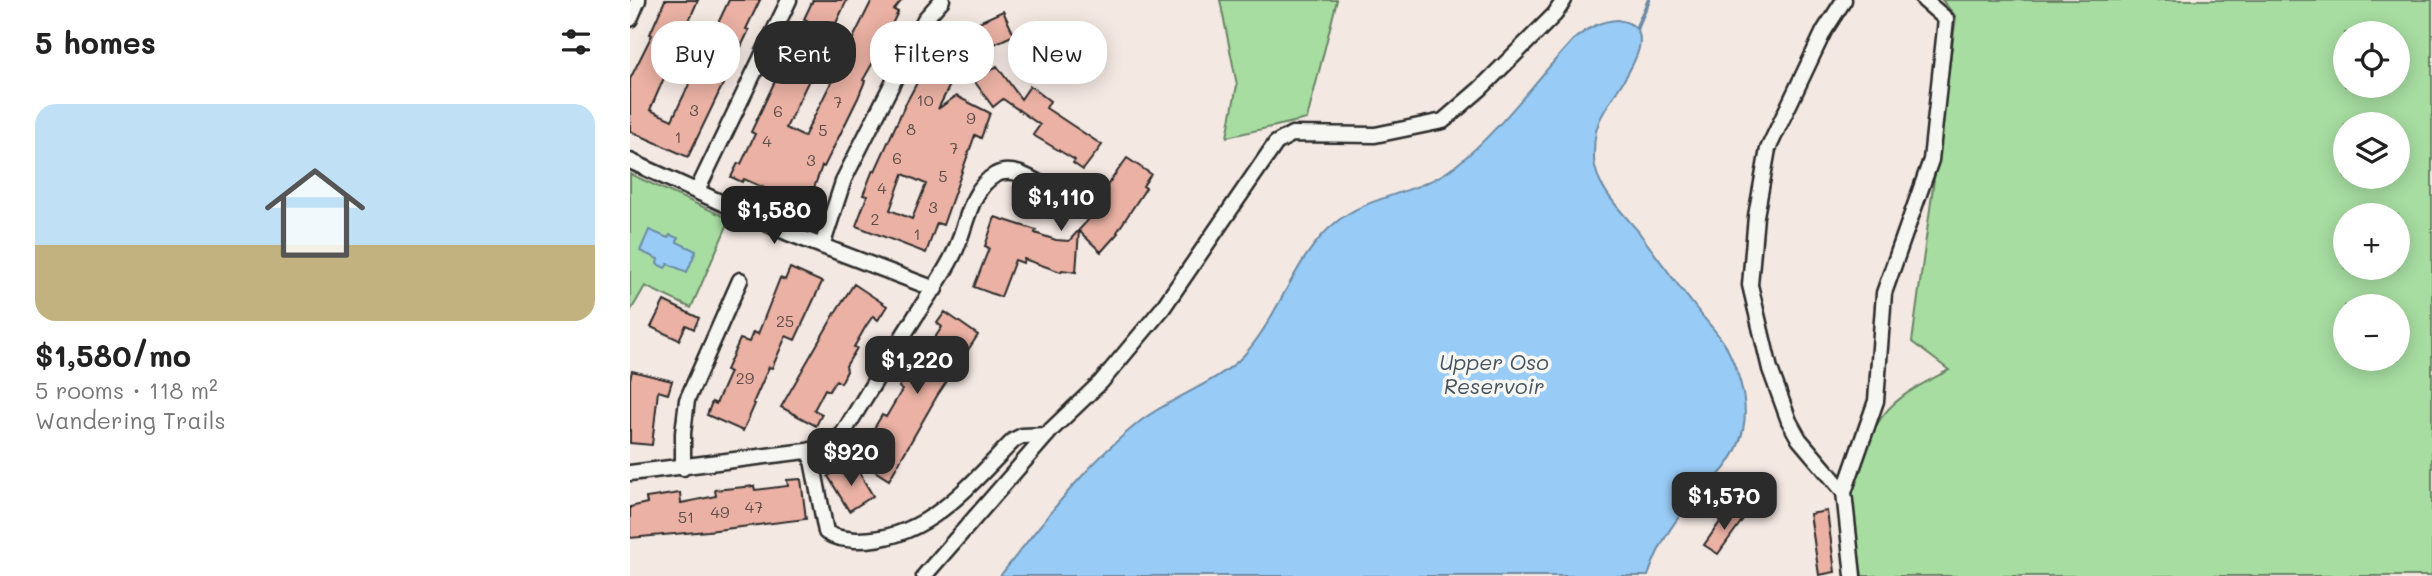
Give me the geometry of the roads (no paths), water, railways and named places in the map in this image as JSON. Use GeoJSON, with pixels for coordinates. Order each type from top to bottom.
{"type":"FeatureCollection","features":[{"type":"Feature","properties":{"kind":"street"},"geometry":{"type":"LineString","coordinates":[[630,19],[638,0]]}},
{"type":"Feature","properties":{"kind":"street"},"geometry":{"type":"LineString","coordinates":[[697,191],[789,0]]}},
{"type":"Feature","properties":{"kind":"street"},"geometry":{"type":"LineString","coordinates":[[821,246],[845,179],[925,19],[942,0]]}},
{"type":"Feature","properties":{"kind":"street"},"geometry":{"type":"LineString","coordinates":[[924,576],[1047,435],[1101,382],[1162,309],[1276,143],[1292,134],[1375,135],[1443,121],[1480,89],[1555,14],[1564,0]]}},
{"type":"Feature","properties":{"kind":"street"},"geometry":{"type":"LineString","coordinates":[[1844,0],[1824,31],[1768,149],[1756,216],[1750,285],[1770,369],[1789,421],[1799,439],[1844,492]]}},
{"type":"Feature","properties":{"kind":"street"},"geometry":{"type":"LineString","coordinates":[[1853,576],[1844,492],[1876,401],[1884,293],[1931,160],[1946,19],[1924,0]]}},
{"type":"Feature","properties":{"kind":"street"},"geometry":{"type":"LineString","coordinates":[[630,161],[788,233],[935,289]]}},
{"type":"Feature","properties":{"kind":"street"},"geometry":{"type":"LineString","coordinates":[[630,473],[822,449],[842,435],[917,313],[935,289],[985,183],[996,174],[1012,171],[1054,191]]}},
{"type":"Feature","properties":{"kind":"street"},"geometry":{"type":"LineString","coordinates":[[683,468],[687,400],[740,280]]}},
{"type":"Feature","properties":{"kind":"street"},"geometry":{"type":"LineString","coordinates":[[810,450],[826,532],[842,539],[866,540],[904,533],[927,521],[949,505],[1014,440],[1022,436],[1047,435]]}},
{"type":"Feature","properties":{"kind":"water","name":"Upper Oso Reservoir"},"geometry":{"type":"Polygon","coordinates":[[[1617,20],[1633,26],[1639,36],[1639,49],[1597,127],[1594,159],[1599,179],[1610,198],[1726,346],[1740,380],[1745,413],[1739,445],[1718,476],[1675,522],[1648,576],[1000,576],[1065,495],[1118,440],[1150,414],[1222,373],[1245,354],[1268,322],[1309,252],[1335,223],[1363,206],[1425,183],[1454,167],[1502,122],[1573,40],[1594,26],[1617,20]]]}},
{"type":"Feature","properties":{"kind":"water"},"geometry":{"type":"Polygon","coordinates":[[[649,230],[668,238],[670,235],[678,238],[677,242],[696,251],[687,272],[668,264],[665,268],[657,264],[658,259],[640,251],[649,230]]]}},
{"type":"Feature","properties":{"kind":"waterway"},"geometry":{"type":"LineString","coordinates":[[1637,27],[1649,0]]}}]}
